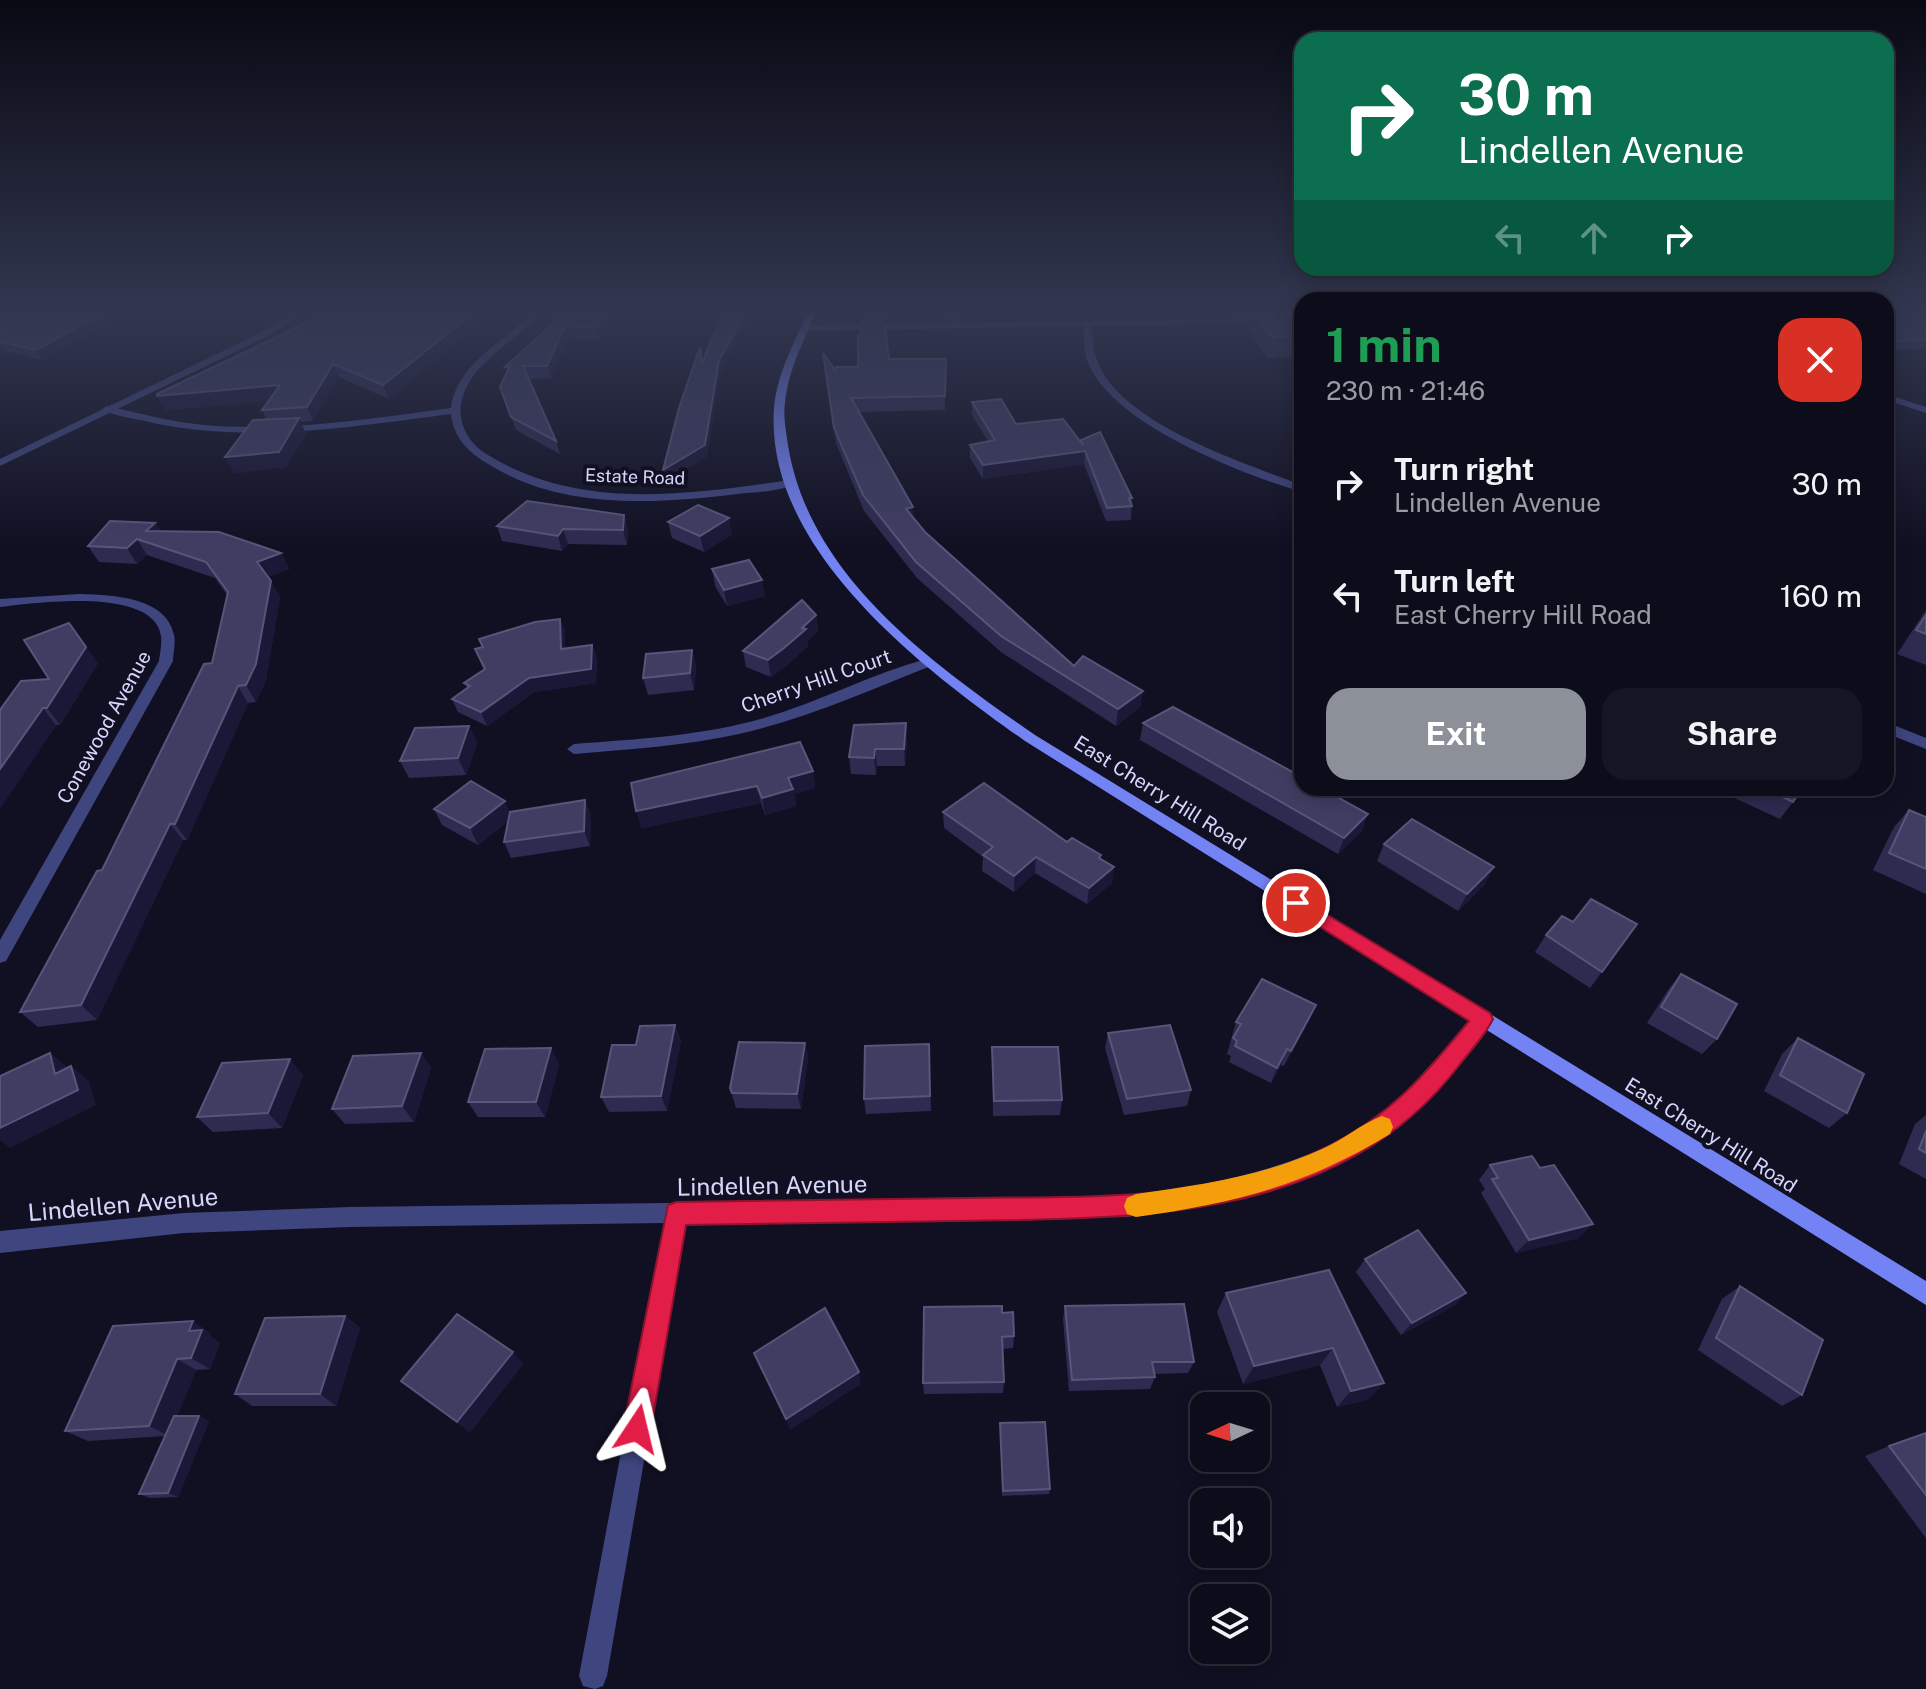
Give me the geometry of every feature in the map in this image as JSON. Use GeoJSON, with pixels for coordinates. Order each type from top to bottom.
{"type":"FeatureCollection","features":[{"type":"Feature","properties":{"kind":"main road","name":"East Cherry Hill Road"},"geometry":{"type":"LineString","coordinates":[[784,390],[779,418],[782,453],[806,518],[843,575],[884,622],[926,663],[1030,738],[1926,1294]]}},
{"type":"Feature","properties":{"kind":"street"},"geometry":{"type":"LineString","coordinates":[[1,464],[147,390]]}},
{"type":"Feature","properties":{"kind":"street"},"geometry":{"type":"LineString","coordinates":[[107,409],[200,428],[258,431],[332,426],[455,410],[462,390]]}},
{"type":"Feature","properties":{"kind":"street"},"geometry":{"type":"LineString","coordinates":[[1112,390],[1128,406],[1186,441],[1294,486]]}},
{"type":"Feature","properties":{"kind":"street"},"geometry":{"type":"LineString","coordinates":[[1894,400],[1926,410]]}},
{"type":"Feature","properties":{"kind":"street","name":"Estate Road"},"geometry":{"type":"LineString","coordinates":[[455,410],[465,443],[485,459],[521,477],[569,490],[604,495],[679,497],[791,483]]}},
{"type":"Feature","properties":{"kind":"street","name":"Conewood Avenue"},"geometry":{"type":"LineString","coordinates":[[0,603],[55,598],[121,600],[144,607],[159,618],[169,632],[170,646],[166,661],[0,956]]}},
{"type":"Feature","properties":{"kind":"street","name":"Cherry Hill Court"},"geometry":{"type":"LineString","coordinates":[[574,749],[670,741],[738,729],[789,716],[926,663]]}},
{"type":"Feature","properties":{"kind":"street"},"geometry":{"type":"LineString","coordinates":[[1894,730],[1926,744]]}},
{"type":"Feature","properties":{"kind":"street","name":"Lindellen Avenue"},"geometry":{"type":"LineString","coordinates":[[0,1242],[184,1223],[1127,1207],[1208,1196],[1274,1179],[1333,1156],[1381,1127],[1425,1092],[1483,1019]]}},
{"type":"Feature","properties":{"kind":"street"},"geometry":{"type":"LineString","coordinates":[[593,1676],[676,1213]]}},
{"type":"Feature","properties":{"kind":"building"},"geometry":{"type":"Polygon","coordinates":[[[166,390],[226,390],[157,396],[166,390]]]}},
{"type":"Feature","properties":{"kind":"building"},"geometry":{"type":"Polygon","coordinates":[[[277,390],[317,390],[307,407],[262,410],[277,390]]]}},
{"type":"Feature","properties":{"kind":"building"},"geometry":{"type":"Polygon","coordinates":[[[501,390],[533,390],[556,441],[511,417],[501,390]]]}},
{"type":"Feature","properties":{"kind":"building"},"geometry":{"type":"Polygon","coordinates":[[[685,390],[714,390],[705,445],[663,470],[685,390]]]}},
{"type":"Feature","properties":{"kind":"building"},"geometry":{"type":"Polygon","coordinates":[[[828,390],[945,390],[945,396],[851,398],[913,507],[906,509],[925,532],[1074,666],[1083,656],[1143,691],[1118,709],[1001,636],[916,562],[863,495],[834,428],[828,390]]]}},
{"type":"Feature","properties":{"kind":"building"},"geometry":{"type":"Polygon","coordinates":[[[1001,399],[1016,424],[1063,419],[1083,445],[1081,440],[1100,432],[1132,498],[1129,498],[1132,506],[1107,508],[1085,451],[983,465],[970,445],[995,440],[972,402],[1001,399]]]}},
{"type":"Feature","properties":{"kind":"building"},"geometry":{"type":"Polygon","coordinates":[[[299,418],[279,452],[225,457],[253,420],[299,418]]]}},
{"type":"Feature","properties":{"kind":"building"},"geometry":{"type":"Polygon","coordinates":[[[527,501],[624,515],[623,530],[563,529],[558,536],[497,526],[527,501]]]}},
{"type":"Feature","properties":{"kind":"building"},"geometry":{"type":"Polygon","coordinates":[[[698,505],[729,518],[700,536],[668,522],[698,505]]]}},
{"type":"Feature","properties":{"kind":"building"},"geometry":{"type":"Polygon","coordinates":[[[110,521],[155,523],[146,531],[219,532],[281,553],[257,562],[271,581],[256,664],[246,685],[238,686],[175,824],[170,824],[81,1005],[20,1012],[97,871],[102,870],[204,664],[212,663],[228,592],[206,562],[137,539],[127,548],[88,546],[110,521]]]}},
{"type":"Feature","properties":{"kind":"building"},"geometry":{"type":"Polygon","coordinates":[[[749,560],[762,580],[724,590],[712,569],[749,560]]]}},
{"type":"Feature","properties":{"kind":"building"},"geometry":{"type":"Polygon","coordinates":[[[802,600],[816,615],[802,628],[806,629],[768,660],[743,651],[802,600]]]}},
{"type":"Feature","properties":{"kind":"building"},"geometry":{"type":"Polygon","coordinates":[[[1926,615],[1926,634],[1916,630],[1926,615]]]}},
{"type":"Feature","properties":{"kind":"building"},"geometry":{"type":"Polygon","coordinates":[[[560,619],[561,649],[592,645],[591,669],[529,678],[481,712],[452,699],[470,686],[464,683],[485,669],[475,649],[483,647],[479,639],[535,622],[560,619]]]}},
{"type":"Feature","properties":{"kind":"building"},"geometry":{"type":"Polygon","coordinates":[[[69,623],[86,647],[47,708],[43,708],[0,769],[0,710],[21,681],[49,679],[24,640],[69,623]]]}},
{"type":"Feature","properties":{"kind":"building"},"geometry":{"type":"Polygon","coordinates":[[[692,650],[690,673],[643,678],[646,654],[692,650]]]}},
{"type":"Feature","properties":{"kind":"building"},"geometry":{"type":"Polygon","coordinates":[[[1173,707],[1294,773],[1294,796],[1335,796],[1368,814],[1344,838],[1143,723],[1173,707]]]}},
{"type":"Feature","properties":{"kind":"building"},"geometry":{"type":"Polygon","coordinates":[[[906,723],[904,749],[875,749],[874,758],[849,757],[854,725],[906,723]]]}},
{"type":"Feature","properties":{"kind":"building"},"geometry":{"type":"Polygon","coordinates":[[[469,726],[458,758],[400,761],[415,728],[469,726]]]}},
{"type":"Feature","properties":{"kind":"building"},"geometry":{"type":"Polygon","coordinates":[[[800,742],[813,771],[788,778],[793,789],[762,798],[757,786],[636,811],[631,783],[800,742]]]}},
{"type":"Feature","properties":{"kind":"building"},"geometry":{"type":"Polygon","coordinates":[[[471,781],[505,801],[470,828],[434,809],[471,781]]]}},
{"type":"Feature","properties":{"kind":"building"},"geometry":{"type":"Polygon","coordinates":[[[984,783],[1067,842],[1072,838],[1101,855],[1099,858],[1114,867],[1089,888],[1036,857],[1014,876],[983,855],[993,847],[943,812],[984,783]]]}},
{"type":"Feature","properties":{"kind":"building"},"geometry":{"type":"Polygon","coordinates":[[[1780,796],[1797,796],[1793,802],[1780,796]]]}},
{"type":"Feature","properties":{"kind":"building"},"geometry":{"type":"Polygon","coordinates":[[[585,800],[584,831],[504,842],[510,812],[585,800]]]}},
{"type":"Feature","properties":{"kind":"building"},"geometry":{"type":"Polygon","coordinates":[[[1909,810],[1926,817],[1926,869],[1889,853],[1909,810]]]}},
{"type":"Feature","properties":{"kind":"building"},"geometry":{"type":"Polygon","coordinates":[[[1412,819],[1494,867],[1467,894],[1384,844],[1412,819]]]}},
{"type":"Feature","properties":{"kind":"building"},"geometry":{"type":"Polygon","coordinates":[[[1591,899],[1637,924],[1602,972],[1546,935],[1562,916],[1573,922],[1591,899]]]}},
{"type":"Feature","properties":{"kind":"building"},"geometry":{"type":"Polygon","coordinates":[[[1681,974],[1737,1004],[1717,1039],[1661,1007],[1681,974]]]}},
{"type":"Feature","properties":{"kind":"building"},"geometry":{"type":"Polygon","coordinates":[[[1262,979],[1316,1005],[1291,1051],[1287,1049],[1277,1068],[1235,1046],[1237,1041],[1233,1038],[1241,1024],[1236,1022],[1262,979]]]}},
{"type":"Feature","properties":{"kind":"building"},"geometry":{"type":"Polygon","coordinates":[[[675,1025],[661,1096],[601,1097],[612,1045],[636,1045],[640,1026],[675,1025]]]}},
{"type":"Feature","properties":{"kind":"building"},"geometry":{"type":"Polygon","coordinates":[[[1170,1025],[1191,1090],[1127,1099],[1108,1033],[1170,1025]]]}},
{"type":"Feature","properties":{"kind":"building"},"geometry":{"type":"Polygon","coordinates":[[[1798,1038],[1864,1074],[1847,1113],[1780,1075],[1798,1038]]]}},
{"type":"Feature","properties":{"kind":"building"},"geometry":{"type":"Polygon","coordinates":[[[739,1042],[805,1043],[797,1094],[732,1093],[730,1088],[739,1042]]]}},
{"type":"Feature","properties":{"kind":"building"},"geometry":{"type":"Polygon","coordinates":[[[929,1044],[930,1096],[864,1099],[865,1046],[929,1044]]]}},
{"type":"Feature","properties":{"kind":"building"},"geometry":{"type":"Polygon","coordinates":[[[992,1047],[1058,1047],[1062,1100],[994,1101],[992,1047]]]}},
{"type":"Feature","properties":{"kind":"building"},"geometry":{"type":"Polygon","coordinates":[[[551,1048],[536,1102],[468,1102],[485,1049],[551,1048]]]}},
{"type":"Feature","properties":{"kind":"building"},"geometry":{"type":"Polygon","coordinates":[[[50,1053],[55,1074],[71,1066],[78,1090],[0,1128],[0,1076],[50,1053]]]}},
{"type":"Feature","properties":{"kind":"building"},"geometry":{"type":"Polygon","coordinates":[[[421,1053],[402,1106],[332,1109],[353,1056],[421,1053]]]}},
{"type":"Feature","properties":{"kind":"building"},"geometry":{"type":"Polygon","coordinates":[[[290,1059],[268,1113],[197,1117],[222,1063],[290,1059]]]}},
{"type":"Feature","properties":{"kind":"building"},"geometry":{"type":"Polygon","coordinates":[[[1926,1131],[1926,1153],[1919,1149],[1926,1131]]]}},
{"type":"Feature","properties":{"kind":"building"},"geometry":{"type":"Polygon","coordinates":[[[1532,1156],[1540,1168],[1554,1165],[1593,1224],[1529,1240],[1492,1179],[1498,1178],[1490,1165],[1532,1156]]]}},
{"type":"Feature","properties":{"kind":"building"},"geometry":{"type":"Polygon","coordinates":[[[1418,1230],[1466,1293],[1412,1323],[1365,1259],[1418,1230]]]}},
{"type":"Feature","properties":{"kind":"building"},"geometry":{"type":"Polygon","coordinates":[[[1329,1270],[1384,1383],[1351,1391],[1333,1348],[1254,1366],[1226,1293],[1329,1270]]]}},
{"type":"Feature","properties":{"kind":"building"},"geometry":{"type":"Polygon","coordinates":[[[1740,1286],[1823,1340],[1802,1395],[1716,1338],[1740,1286]]]}},
{"type":"Feature","properties":{"kind":"building"},"geometry":{"type":"Polygon","coordinates":[[[1184,1304],[1194,1362],[1152,1362],[1155,1377],[1072,1380],[1065,1306],[1184,1304]]]}},
{"type":"Feature","properties":{"kind":"building"},"geometry":{"type":"Polygon","coordinates":[[[1002,1306],[1002,1313],[1013,1312],[1014,1336],[1002,1337],[1004,1382],[923,1383],[924,1307],[1002,1306]]]}},
{"type":"Feature","properties":{"kind":"building"},"geometry":{"type":"Polygon","coordinates":[[[825,1308],[859,1372],[786,1419],[754,1353],[825,1308]]]}},
{"type":"Feature","properties":{"kind":"building"},"geometry":{"type":"Polygon","coordinates":[[[457,1314],[513,1352],[457,1422],[401,1381],[457,1314]]]}},
{"type":"Feature","properties":{"kind":"building"},"geometry":{"type":"Polygon","coordinates":[[[345,1316],[320,1394],[235,1394],[265,1318],[345,1316]]]}},
{"type":"Feature","properties":{"kind":"building"},"geometry":{"type":"Polygon","coordinates":[[[193,1321],[189,1331],[202,1330],[191,1358],[177,1359],[149,1426],[65,1431],[113,1326],[193,1321]]]}},
{"type":"Feature","properties":{"kind":"building"},"geometry":{"type":"Polygon","coordinates":[[[174,1416],[199,1416],[168,1493],[139,1494],[174,1416]]]}},
{"type":"Feature","properties":{"kind":"building"},"geometry":{"type":"Polygon","coordinates":[[[1045,1422],[1050,1489],[1003,1491],[1000,1423],[1045,1422]]]}},
{"type":"Feature","properties":{"kind":"building"},"geometry":{"type":"Polygon","coordinates":[[[1926,1433],[1926,1495],[1889,1446],[1926,1433]]]}},
{"type":"Feature","properties":{"kind":"slow traffic"},"geometry":{"type":"LineString","coordinates":[[1136,1206],[1208,1196],[1274,1179],[1333,1156],[1382,1127]]}},
{"type":"Feature","properties":{"kind":"route"},"geometry":{"type":"LineString","coordinates":[[637,1429],[676,1213],[1127,1207],[1208,1196],[1274,1179],[1333,1156],[1381,1127],[1425,1092],[1483,1019],[1296,903]]}}]}
